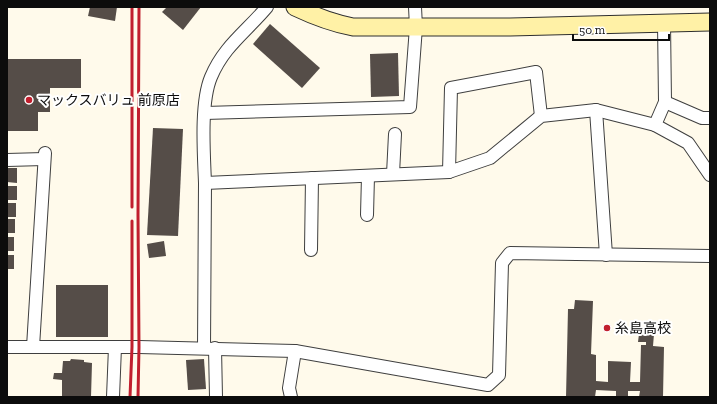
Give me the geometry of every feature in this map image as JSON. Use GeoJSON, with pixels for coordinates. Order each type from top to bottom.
{"type":"FeatureCollection","features":[{"type":"Feature","properties":{"kind":"street"},"geometry":{"type":"LineString","coordinates":[[216,397],[209,348],[205,183],[205,100],[210,79],[218,61],[230,45],[267,7]]}},
{"type":"Feature","properties":{"kind":"street"},"geometry":{"type":"LineString","coordinates":[[295,7],[313,16],[335,24],[353,27],[710,22]]}},
{"type":"Feature","properties":{"kind":"street"},"geometry":{"type":"LineString","coordinates":[[205,113],[410,107],[416,27],[415,7]]}},
{"type":"Feature","properties":{"kind":"street"},"geometry":{"type":"LineString","coordinates":[[655,125],[665,102],[664,23]]}},
{"type":"Feature","properties":{"kind":"street"},"geometry":{"type":"LineString","coordinates":[[449,172],[451,88],[536,72],[542,116]]}},
{"type":"Feature","properties":{"kind":"street"},"geometry":{"type":"LineString","coordinates":[[665,102],[702,118],[710,118]]}},
{"type":"Feature","properties":{"kind":"street"},"geometry":{"type":"LineString","coordinates":[[205,183],[449,172],[490,158],[542,116],[596,110],[655,125],[688,143],[710,175]]}},
{"type":"Feature","properties":{"kind":"street"},"geometry":{"type":"LineString","coordinates":[[596,110],[606,255]]}},
{"type":"Feature","properties":{"kind":"street"},"geometry":{"type":"LineString","coordinates":[[393,174],[395,134]]}},
{"type":"Feature","properties":{"kind":"street"},"geometry":{"type":"LineString","coordinates":[[7,160],[45,156],[32,347]]}},
{"type":"Feature","properties":{"kind":"street"},"geometry":{"type":"LineString","coordinates":[[367,215],[368,176]]}},
{"type":"Feature","properties":{"kind":"street"},"geometry":{"type":"LineString","coordinates":[[311,250],[312,178]]}},
{"type":"Feature","properties":{"kind":"street"},"geometry":{"type":"LineString","coordinates":[[7,348],[115,347],[295,351],[488,385],[498,375],[502,263],[510,253],[710,256]]}},
{"type":"Feature","properties":{"kind":"street"},"geometry":{"type":"LineString","coordinates":[[113,397],[115,347]]}},
{"type":"Feature","properties":{"kind":"street"},"geometry":{"type":"LineString","coordinates":[[291,397],[289,388],[295,351]]}},
{"type":"Feature","properties":{"kind":"building"},"geometry":{"type":"Polygon","coordinates":[[[90,7],[117,7],[115,21],[88,16],[90,7]]]}},
{"type":"Feature","properties":{"kind":"building"},"geometry":{"type":"Polygon","coordinates":[[[167,7],[201,7],[183,30],[162,12],[167,7]]]}},
{"type":"Feature","properties":{"kind":"building"},"geometry":{"type":"Polygon","coordinates":[[[270,24],[320,68],[302,88],[253,44],[270,24]]]}},
{"type":"Feature","properties":{"kind":"building"},"geometry":{"type":"Polygon","coordinates":[[[398,53],[399,96],[371,97],[370,54],[398,53]]]}},
{"type":"Feature","properties":{"kind":"building","name":"マックスバリュ 前原店"},"geometry":{"type":"Polygon","coordinates":[[[7,59],[81,59],[81,88],[50,88],[50,112],[38,112],[38,131],[7,131],[7,59]]]}},
{"type":"Feature","properties":{"kind":"building"},"geometry":{"type":"Polygon","coordinates":[[[153,128],[183,129],[178,236],[147,235],[153,128]]]}},
{"type":"Feature","properties":{"kind":"building"},"geometry":{"type":"Polygon","coordinates":[[[7,168],[17,168],[17,183],[7,182],[7,168]]]}},
{"type":"Feature","properties":{"kind":"building"},"geometry":{"type":"Polygon","coordinates":[[[7,186],[17,186],[17,200],[7,200],[7,186]]]}},
{"type":"Feature","properties":{"kind":"building"},"geometry":{"type":"Polygon","coordinates":[[[7,203],[16,203],[16,217],[7,217],[7,203]]]}},
{"type":"Feature","properties":{"kind":"building"},"geometry":{"type":"Polygon","coordinates":[[[7,219],[15,219],[15,233],[7,233],[7,219]]]}},
{"type":"Feature","properties":{"kind":"building"},"geometry":{"type":"Polygon","coordinates":[[[7,237],[14,237],[14,251],[7,251],[7,237]]]}},
{"type":"Feature","properties":{"kind":"building"},"geometry":{"type":"Polygon","coordinates":[[[164,241],[166,256],[149,258],[147,244],[164,241]]]}},
{"type":"Feature","properties":{"kind":"building"},"geometry":{"type":"Polygon","coordinates":[[[7,255],[14,255],[14,269],[7,269],[7,255]]]}},
{"type":"Feature","properties":{"kind":"building"},"geometry":{"type":"Polygon","coordinates":[[[56,285],[108,285],[108,337],[56,337],[56,285]]]}},
{"type":"Feature","properties":{"kind":"building"},"geometry":{"type":"Polygon","coordinates":[[[575,300],[593,301],[591,354],[596,355],[596,381],[608,382],[608,361],[631,362],[630,382],[640,382],[641,345],[646,345],[646,342],[638,342],[639,334],[654,334],[653,346],[664,347],[663,397],[639,397],[640,391],[628,391],[628,397],[616,397],[616,391],[596,390],[595,397],[566,397],[568,309],[574,309],[575,300]]]}},
{"type":"Feature","properties":{"kind":"building"},"geometry":{"type":"Polygon","coordinates":[[[71,359],[84,360],[84,362],[92,363],[91,397],[62,397],[62,380],[53,379],[54,373],[62,373],[63,361],[70,361],[71,359]]]}},
{"type":"Feature","properties":{"kind":"building"},"geometry":{"type":"Polygon","coordinates":[[[204,359],[206,389],[188,390],[186,360],[204,359]]]}},
{"type":"Feature","properties":{"kind":"railway"},"geometry":{"type":"LineString","coordinates":[[132,7],[132,207]]}},
{"type":"Feature","properties":{"kind":"railway"},"geometry":{"type":"LineString","coordinates":[[138,397],[139,7]]}},
{"type":"Feature","properties":{"kind":"railway"},"geometry":{"type":"LineString","coordinates":[[130,397],[132,347],[132,221]]}},
{"type":"Feature","properties":{"kind":"place","name":"マックスバリュ 前原店"},"geometry":{"type":"Point","coordinates":[29,100]}},
{"type":"Feature","properties":{"kind":"place","name":"糸島高校"},"geometry":{"type":"Point","coordinates":[607,328]}}]}
